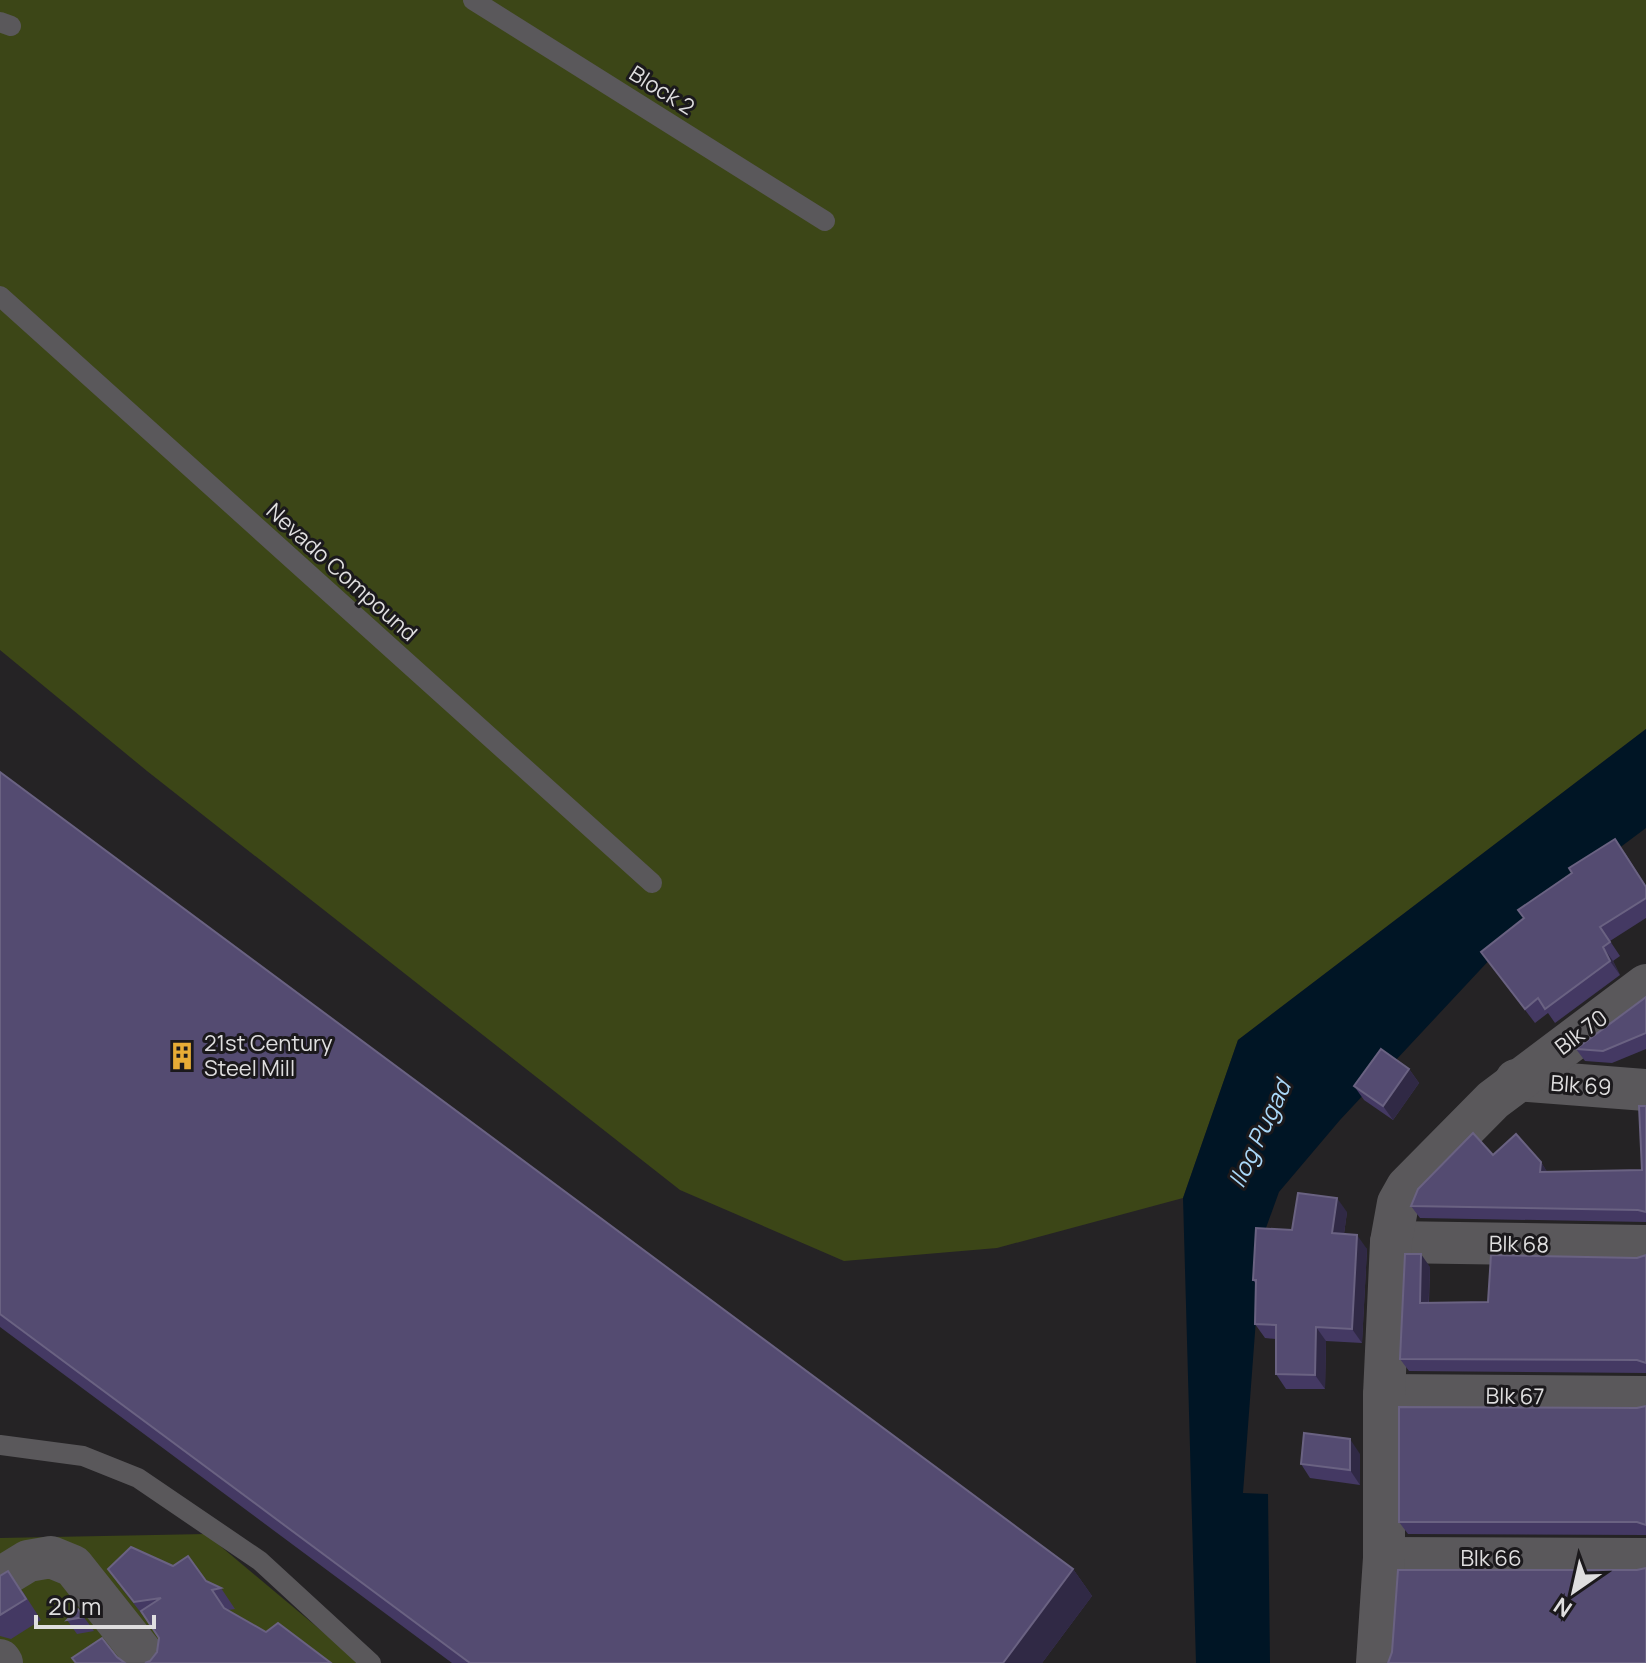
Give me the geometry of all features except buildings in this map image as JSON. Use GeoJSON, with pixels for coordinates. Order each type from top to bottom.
{"type":"FeatureCollection","features":[{"type":"Feature","properties":{"kind":"street","name":"Blk 70"},"geometry":{"type":"LineString","coordinates":[[1377,1663],[1384,1558],[1384,1395],[1391,1242],[1398,1203],[1407,1187],[1493,1100],[1646,985]]}},
{"type":"Feature","properties":{"kind":"street","name":"Blk 69"},"geometry":{"type":"LineString","coordinates":[[1516,1080],[1646,1090]]}},
{"type":"Feature","properties":{"kind":"street","name":"Blk 68"},"geometry":{"type":"LineString","coordinates":[[1391,1242],[1646,1246]]}},
{"type":"Feature","properties":{"kind":"street","name":"Blk 67"},"geometry":{"type":"LineString","coordinates":[[1384,1395],[1646,1397]]}},
{"type":"Feature","properties":{"kind":"street"},"geometry":{"type":"LineString","coordinates":[[0,1578],[28,1561],[51,1557],[73,1566],[150,1663]]}},
{"type":"Feature","properties":{"kind":"street","name":"Blk 66"},"geometry":{"type":"LineString","coordinates":[[1384,1558],[1646,1559]]}},
{"type":"Feature","properties":{"kind":"lane","name":"Block 2"},"geometry":{"type":"LineString","coordinates":[[473,0],[825,221]]}},
{"type":"Feature","properties":{"kind":"lane","name":"Nevado Compound"},"geometry":{"type":"LineString","coordinates":[[0,296],[652,883]]}},
{"type":"Feature","properties":{"kind":"lane"},"geometry":{"type":"LineString","coordinates":[[0,1445],[83,1456],[138,1478],[260,1561],[371,1663]]}},
{"type":"Feature","properties":{"kind":"green space"},"geometry":{"type":"Polygon","coordinates":[[[0,0],[1646,0],[1646,729],[1238,1040],[1183,1198],[997,1248],[844,1261],[680,1190],[147,771],[0,650],[0,0]]]}},
{"type":"Feature","properties":{"kind":"green space"},"geometry":{"type":"Polygon","coordinates":[[[206,1534],[360,1663],[0,1663],[0,1538],[206,1534]]]}},
{"type":"Feature","properties":{"kind":"water","name":"Ilog Pugad"},"geometry":{"type":"Polygon","coordinates":[[[1646,729],[1646,828],[1535,911],[1340,1120],[1279,1192],[1262,1239],[1243,1493],[1268,1494],[1270,1663],[1196,1663],[1183,1198],[1238,1040],[1646,729]]]}},
{"type":"Feature","properties":{"kind":"place","name":"21st Century Steel Mill"},"geometry":{"type":"Point","coordinates":[182,1056]}}]}
